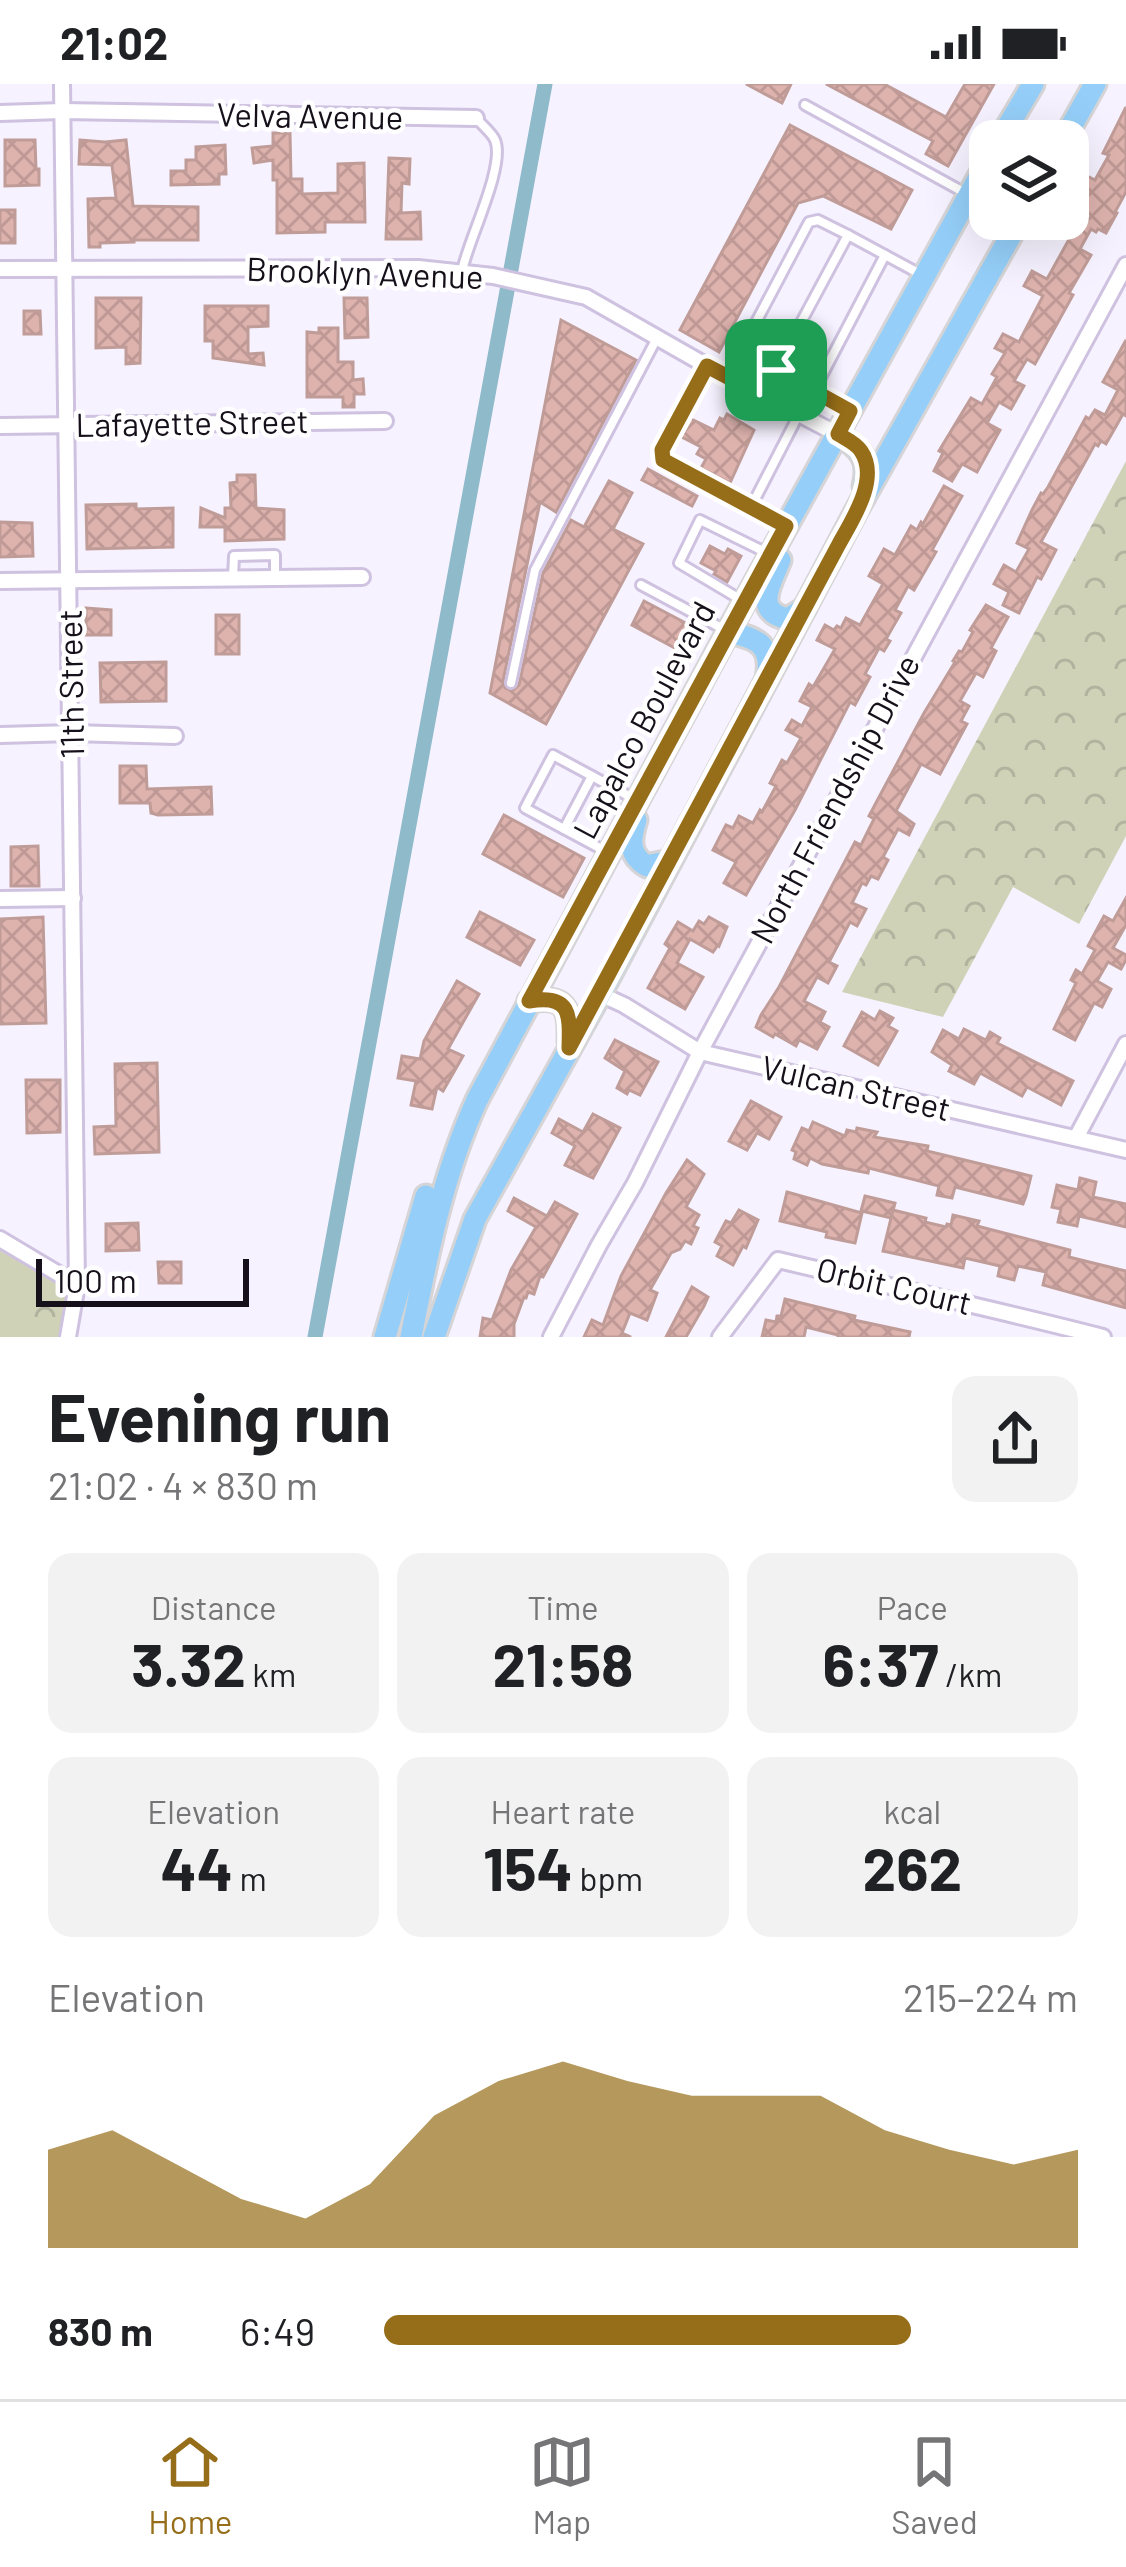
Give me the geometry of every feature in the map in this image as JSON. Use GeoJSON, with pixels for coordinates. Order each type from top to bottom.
{"type":"FeatureCollection","features":[{"type":"Feature","properties":{"kind":"main road"},"geometry":{"type":"LineString","coordinates":[[1012,120],[1033,84]]}},
{"type":"Feature","properties":{"kind":"main road"},"geometry":{"type":"LineString","coordinates":[[1075,120],[1095,84]]}},
{"type":"Feature","properties":{"kind":"main road","name":"Lapalco Boulevard"},"geometry":{"type":"LineString","coordinates":[[411,1337],[442,1190],[465,1127],[637,800],[968,195]]}},
{"type":"Feature","properties":{"kind":"main road"},"geometry":{"type":"LineString","coordinates":[[434,1337],[475,1220],[1008,240]]}},
{"type":"Feature","properties":{"kind":"main road"},"geometry":{"type":"LineString","coordinates":[[838,434],[859,447],[866,459],[860,505]]}},
{"type":"Feature","properties":{"kind":"main road"},"geometry":{"type":"LineString","coordinates":[[807,606],[781,619],[769,609],[766,597],[808,487]]}},
{"type":"Feature","properties":{"kind":"main road"},"geometry":{"type":"LineString","coordinates":[[728,632],[763,645],[770,661],[767,680]]}},
{"type":"Feature","properties":{"kind":"main road"},"geometry":{"type":"LineString","coordinates":[[655,769],[631,836],[632,847],[639,862],[647,866],[670,861]]}},
{"type":"Feature","properties":{"kind":"main road"},"geometry":{"type":"LineString","coordinates":[[529,1001],[557,1001],[567,1009],[569,1048]]}},
{"type":"Feature","properties":{"kind":"main road"},"geometry":{"type":"LineString","coordinates":[[385,1337],[440,1159],[471,1094],[493,1070]]}},
{"type":"Feature","properties":{"kind":"street","name":"11th Street"},"geometry":{"type":"LineString","coordinates":[[62,84],[77,1285],[68,1337]]}},
{"type":"Feature","properties":{"kind":"street","name":"Velva Avenue"},"geometry":{"type":"LineString","coordinates":[[0,113],[476,118]]}},
{"type":"Feature","properties":{"kind":"street","name":"North Friendship Drive"},"geometry":{"type":"LineString","coordinates":[[551,1337],[1126,265]]}},
{"type":"Feature","properties":{"kind":"street","name":"Brooklyn Avenue"},"geometry":{"type":"LineString","coordinates":[[0,269],[418,268],[493,276],[586,297],[838,434]]}},
{"type":"Feature","properties":{"kind":"street","name":"Lafayette Street"},"geometry":{"type":"LineString","coordinates":[[0,427],[385,421]]}},
{"type":"Feature","properties":{"kind":"street"},"geometry":{"type":"LineString","coordinates":[[0,581],[362,577]]}},
{"type":"Feature","properties":{"kind":"street"},"geometry":{"type":"LineString","coordinates":[[0,735],[175,736]]}},
{"type":"Feature","properties":{"kind":"street"},"geometry":{"type":"LineString","coordinates":[[0,899],[73,898]]}},
{"type":"Feature","properties":{"kind":"street","name":"Vulcan Street"},"geometry":{"type":"LineString","coordinates":[[599,994],[700,1052],[1126,1150]]}},
{"type":"Feature","properties":{"kind":"street"},"geometry":{"type":"LineString","coordinates":[[1076,1138],[1126,1044]]}},
{"type":"Feature","properties":{"kind":"street"},"geometry":{"type":"LineString","coordinates":[[0,1239],[77,1285]]}},
{"type":"Feature","properties":{"kind":"street","name":"Orbit Court"},"geometry":{"type":"LineString","coordinates":[[720,1337],[778,1260],[1103,1337]]}},
{"type":"Feature","properties":{"kind":"lane"},"geometry":{"type":"LineString","coordinates":[[805,104],[968,195]]}},
{"type":"Feature","properties":{"kind":"lane"},"geometry":{"type":"LineString","coordinates":[[463,271],[498,153],[495,139],[476,118]]}},
{"type":"Feature","properties":{"kind":"lane"},"geometry":{"type":"LineString","coordinates":[[850,411],[746,354],[746,343],[809,223],[818,220],[924,276]]}},
{"type":"Feature","properties":{"kind":"lane"},"geometry":{"type":"LineString","coordinates":[[762,395],[848,236]]}},
{"type":"Feature","properties":{"kind":"lane"},"geometry":{"type":"LineString","coordinates":[[814,391],[886,255]]}},
{"type":"Feature","properties":{"kind":"lane"},"geometry":{"type":"LineString","coordinates":[[511,683],[536,569],[657,337]]}},
{"type":"Feature","properties":{"kind":"lane"},"geometry":{"type":"LineString","coordinates":[[707,366],[662,450],[663,460],[786,526]]}},
{"type":"Feature","properties":{"kind":"lane"},"geometry":{"type":"LineString","coordinates":[[751,507],[799,414]]}},
{"type":"Feature","properties":{"kind":"lane"},"geometry":{"type":"LineString","coordinates":[[745,602],[679,563],[700,520],[770,554]]}},
{"type":"Feature","properties":{"kind":"lane"},"geometry":{"type":"LineString","coordinates":[[233,578],[234,556],[275,555],[274,578]]}},
{"type":"Feature","properties":{"kind":"lane"},"geometry":{"type":"LineString","coordinates":[[641,585],[728,632]]}},
{"type":"Feature","properties":{"kind":"lane"},"geometry":{"type":"LineString","coordinates":[[609,854],[524,808],[553,755],[637,800]]}},
{"type":"Feature","properties":{"kind":"lane"},"geometry":{"type":"LineString","coordinates":[[564,829],[592,776]]}},
{"type":"Feature","properties":{"kind":"green space"},"geometry":{"type":"Polygon","coordinates":[[[1126,461],[1126,836],[1079,924],[1013,887],[943,1017],[842,992],[1126,461]]]}},
{"type":"Feature","properties":{"kind":"green space"},"geometry":{"type":"Polygon","coordinates":[[[0,1239],[77,1285],[63,1337],[0,1337],[0,1239]]]}},
{"type":"Feature","properties":{"kind":"green space"},"geometry":{"type":"Polygon","coordinates":[[[0,1266],[42,1284],[29,1337],[0,1337],[0,1266]]]}},
{"type":"Feature","properties":{"kind":"building"},"geometry":{"type":"Polygon","coordinates":[[[746,84],[791,84],[782,103],[746,84]]]}},
{"type":"Feature","properties":{"kind":"building"},"geometry":{"type":"Polygon","coordinates":[[[826,84],[884,84],[946,117],[965,84],[994,84],[974,120],[969,120],[948,166],[926,154],[933,141],[826,84]]]}},
{"type":"Feature","properties":{"kind":"building"},"geometry":{"type":"Polygon","coordinates":[[[1126,107],[1126,192],[1106,233],[1098,229],[1089,233],[1089,177],[1095,180],[1109,155],[1103,153],[1126,107]]]}},
{"type":"Feature","properties":{"kind":"building"},"geometry":{"type":"Polygon","coordinates":[[[790,125],[912,190],[891,229],[823,196],[798,203],[719,352],[680,330],[790,125]]]}},
{"type":"Feature","properties":{"kind":"building"},"geometry":{"type":"Polygon","coordinates":[[[273,133],[290,133],[291,179],[302,179],[302,194],[338,193],[338,164],[364,163],[365,222],[325,222],[325,232],[277,233],[273,160],[254,163],[252,148],[273,146],[273,133]]]}},
{"type":"Feature","properties":{"kind":"building"},"geometry":{"type":"Polygon","coordinates":[[[5,140],[35,140],[39,185],[5,186],[5,140]]]}},
{"type":"Feature","properties":{"kind":"building"},"geometry":{"type":"Polygon","coordinates":[[[80,140],[126,140],[133,206],[198,207],[198,240],[134,240],[89,247],[88,199],[116,198],[112,165],[79,164],[80,140]]]}},
{"type":"Feature","properties":{"kind":"building"},"geometry":{"type":"Polygon","coordinates":[[[225,145],[226,174],[219,174],[219,184],[171,185],[171,171],[186,171],[186,160],[196,160],[196,147],[225,145]]]}},
{"type":"Feature","properties":{"kind":"building"},"geometry":{"type":"Polygon","coordinates":[[[389,158],[410,159],[409,184],[402,183],[401,213],[420,212],[421,239],[386,239],[389,158]]]}},
{"type":"Feature","properties":{"kind":"building"},"geometry":{"type":"Polygon","coordinates":[[[0,210],[15,210],[15,243],[0,243],[0,210]]]}},
{"type":"Feature","properties":{"kind":"building"},"geometry":{"type":"Polygon","coordinates":[[[1069,240],[1085,240],[1080,249],[1091,255],[1069,293],[1073,295],[1035,364],[1027,359],[1014,381],[1024,386],[1011,409],[999,402],[987,423],[1000,430],[977,472],[962,464],[952,481],[934,471],[943,453],[939,451],[971,398],[982,404],[997,377],[992,374],[1005,353],[995,348],[1003,334],[1019,342],[1043,296],[1024,286],[1032,271],[1047,279],[1069,240]]]}},
{"type":"Feature","properties":{"kind":"building"},"geometry":{"type":"Polygon","coordinates":[[[96,298],[141,298],[140,363],[126,364],[126,347],[96,348],[96,298]]]}},
{"type":"Feature","properties":{"kind":"building"},"geometry":{"type":"Polygon","coordinates":[[[344,298],[367,298],[368,337],[345,338],[344,298]]]}},
{"type":"Feature","properties":{"kind":"building"},"geometry":{"type":"Polygon","coordinates":[[[205,306],[268,306],[268,326],[248,327],[248,354],[263,353],[264,365],[213,358],[213,341],[205,341],[205,306]]]}},
{"type":"Feature","properties":{"kind":"building"},"geometry":{"type":"Polygon","coordinates":[[[24,311],[40,311],[41,334],[24,334],[24,311]]]}},
{"type":"Feature","properties":{"kind":"building"},"geometry":{"type":"Polygon","coordinates":[[[561,320],[636,360],[556,512],[540,502],[505,688],[512,691],[519,685],[543,573],[571,520],[584,527],[609,481],[632,493],[613,529],[643,544],[546,724],[490,693],[561,320]]]}},
{"type":"Feature","properties":{"kind":"building"},"geometry":{"type":"Polygon","coordinates":[[[319,328],[338,328],[338,362],[353,362],[353,380],[363,379],[364,394],[354,394],[354,407],[343,407],[343,397],[307,397],[307,332],[319,333],[319,328]]]}},
{"type":"Feature","properties":{"kind":"building"},"geometry":{"type":"Polygon","coordinates":[[[1126,340],[1126,416],[1123,414],[1106,444],[1095,444],[1041,542],[1056,550],[1019,613],[1003,605],[1009,592],[994,584],[1004,565],[1016,572],[1029,549],[1017,543],[1086,417],[1095,410],[1105,415],[1118,390],[1103,382],[1126,340]]]}},
{"type":"Feature","properties":{"kind":"building"},"geometry":{"type":"Polygon","coordinates":[[[727,414],[754,430],[730,483],[701,468],[706,459],[697,454],[701,447],[680,436],[689,418],[714,430],[727,414]]]}},
{"type":"Feature","properties":{"kind":"building"},"geometry":{"type":"Polygon","coordinates":[[[648,469],[697,496],[692,506],[642,480],[648,469]]]}},
{"type":"Feature","properties":{"kind":"building"},"geometry":{"type":"Polygon","coordinates":[[[237,475],[255,475],[256,508],[284,510],[284,539],[225,541],[225,527],[200,527],[201,508],[225,518],[225,508],[231,508],[230,483],[237,482],[237,475]]]}},
{"type":"Feature","properties":{"kind":"building"},"geometry":{"type":"Polygon","coordinates":[[[944,486],[962,496],[932,550],[936,552],[914,590],[908,586],[895,610],[901,613],[886,639],[890,641],[884,651],[879,648],[855,705],[850,702],[746,895],[724,883],[736,862],[713,850],[726,825],[733,828],[739,816],[753,823],[762,812],[776,786],[770,783],[782,760],[787,763],[801,738],[786,730],[792,720],[802,726],[812,707],[800,701],[835,649],[817,640],[825,625],[841,628],[846,618],[860,625],[883,584],[869,576],[884,549],[895,555],[911,526],[917,530],[923,524],[944,486]]]}},
{"type":"Feature","properties":{"kind":"building"},"geometry":{"type":"Polygon","coordinates":[[[136,504],[136,509],[173,508],[173,547],[87,549],[86,505],[136,504]]]}},
{"type":"Feature","properties":{"kind":"building"},"geometry":{"type":"Polygon","coordinates":[[[0,522],[32,523],[33,556],[0,557],[0,522]]]}},
{"type":"Feature","properties":{"kind":"building"},"geometry":{"type":"Polygon","coordinates":[[[710,546],[741,556],[727,582],[701,563],[710,546]]]}},
{"type":"Feature","properties":{"kind":"building"},"geometry":{"type":"Polygon","coordinates":[[[644,601],[699,630],[686,654],[632,625],[644,601]]]}},
{"type":"Feature","properties":{"kind":"building"},"geometry":{"type":"Polygon","coordinates":[[[986,605],[1008,617],[991,648],[996,651],[983,677],[976,673],[960,701],[969,706],[961,721],[967,724],[940,774],[921,764],[896,811],[914,824],[909,835],[898,829],[878,879],[871,876],[866,885],[862,883],[852,903],[866,909],[857,926],[850,922],[829,962],[837,966],[828,983],[817,977],[804,1001],[825,1012],[820,1022],[829,1027],[817,1049],[799,1040],[796,1046],[773,1037],[756,1027],[761,1015],[855,842],[861,845],[874,819],[869,816],[986,605]]]}},
{"type":"Feature","properties":{"kind":"building"},"geometry":{"type":"Polygon","coordinates":[[[86,608],[111,610],[111,635],[86,635],[86,608]]]}},
{"type":"Feature","properties":{"kind":"building"},"geometry":{"type":"Polygon","coordinates":[[[216,615],[239,615],[239,654],[216,654],[216,615]]]}},
{"type":"Feature","properties":{"kind":"building"},"geometry":{"type":"Polygon","coordinates":[[[166,662],[166,701],[101,702],[100,663],[166,662]]]}},
{"type":"Feature","properties":{"kind":"building"},"geometry":{"type":"Polygon","coordinates":[[[120,766],[146,766],[147,789],[211,787],[212,814],[158,815],[151,813],[150,803],[120,803],[120,766]]]}},
{"type":"Feature","properties":{"kind":"building"},"geometry":{"type":"Polygon","coordinates":[[[504,815],[584,858],[563,897],[483,854],[504,815]]]}},
{"type":"Feature","properties":{"kind":"building"},"geometry":{"type":"Polygon","coordinates":[[[38,846],[39,886],[11,886],[11,847],[38,846]]]}},
{"type":"Feature","properties":{"kind":"building"},"geometry":{"type":"Polygon","coordinates":[[[1126,898],[1126,925],[1113,948],[1126,955],[1126,960],[1121,969],[1108,962],[1097,981],[1111,989],[1102,1007],[1094,1003],[1075,1040],[1054,1029],[1076,983],[1071,980],[1076,970],[1082,974],[1095,950],[1088,946],[1104,916],[1113,921],[1126,898]]]}},
{"type":"Feature","properties":{"kind":"building"},"geometry":{"type":"Polygon","coordinates":[[[480,912],[534,940],[520,965],[467,937],[480,912]]]}},
{"type":"Feature","properties":{"kind":"building"},"geometry":{"type":"Polygon","coordinates":[[[43,917],[46,1023],[0,1024],[0,919],[43,917]]]}},
{"type":"Feature","properties":{"kind":"building"},"geometry":{"type":"Polygon","coordinates":[[[709,917],[727,927],[713,952],[690,939],[677,963],[703,977],[685,1009],[648,988],[678,922],[693,931],[709,917]]]}},
{"type":"Feature","properties":{"kind":"building"},"geometry":{"type":"Polygon","coordinates":[[[457,981],[479,994],[448,1049],[463,1056],[443,1091],[437,1087],[432,1109],[411,1105],[416,1081],[398,1078],[402,1056],[420,1059],[424,1041],[457,981]]]}},
{"type":"Feature","properties":{"kind":"building"},"geometry":{"type":"Polygon","coordinates":[[[880,1011],[893,1018],[888,1026],[897,1031],[878,1065],[844,1046],[862,1012],[875,1020],[880,1011]]]}},
{"type":"Feature","properties":{"kind":"building"},"geometry":{"type":"Polygon","coordinates":[[[964,1029],[986,1040],[990,1032],[1000,1038],[997,1043],[1073,1081],[1061,1105],[1027,1087],[1022,1096],[980,1073],[974,1084],[949,1071],[952,1065],[932,1052],[943,1030],[959,1039],[964,1029]]]}},
{"type":"Feature","properties":{"kind":"building"},"geometry":{"type":"Polygon","coordinates":[[[615,1040],[658,1062],[640,1095],[617,1088],[625,1071],[605,1058],[615,1040]]]}},
{"type":"Feature","properties":{"kind":"building"},"geometry":{"type":"Polygon","coordinates":[[[157,1063],[159,1152],[95,1154],[94,1127],[116,1126],[115,1064],[157,1063]]]}},
{"type":"Feature","properties":{"kind":"building"},"geometry":{"type":"Polygon","coordinates":[[[26,1080],[60,1080],[60,1132],[27,1133],[26,1080]]]}},
{"type":"Feature","properties":{"kind":"building"},"geometry":{"type":"Polygon","coordinates":[[[751,1101],[781,1117],[769,1139],[757,1133],[747,1150],[729,1141],[751,1101]]]}},
{"type":"Feature","properties":{"kind":"building"},"geometry":{"type":"Polygon","coordinates":[[[593,1114],[620,1128],[593,1178],[565,1165],[575,1146],[552,1133],[559,1119],[583,1132],[593,1114]]]}},
{"type":"Feature","properties":{"kind":"building"},"geometry":{"type":"Polygon","coordinates":[[[813,1122],[845,1136],[847,1130],[856,1132],[857,1128],[877,1132],[874,1137],[928,1146],[927,1151],[1031,1176],[1026,1196],[1023,1204],[955,1187],[952,1198],[937,1195],[939,1186],[869,1168],[868,1173],[810,1158],[807,1165],[794,1159],[792,1150],[802,1128],[809,1131],[813,1122]]]}},
{"type":"Feature","properties":{"kind":"building"},"geometry":{"type":"Polygon","coordinates":[[[687,1160],[704,1174],[686,1207],[699,1215],[693,1226],[698,1228],[691,1244],[685,1241],[671,1253],[650,1290],[657,1293],[647,1320],[630,1313],[622,1333],[631,1337],[584,1337],[592,1320],[603,1325],[621,1276],[687,1160]]]}},
{"type":"Feature","properties":{"kind":"building"},"geometry":{"type":"Polygon","coordinates":[[[1080,1178],[1096,1182],[1093,1197],[1126,1204],[1126,1227],[1079,1216],[1077,1226],[1058,1222],[1061,1209],[1052,1207],[1057,1185],[1078,1190],[1080,1178]]]}},
{"type":"Feature","properties":{"kind":"building"},"geometry":{"type":"Polygon","coordinates":[[[787,1192],[862,1213],[855,1243],[780,1221],[787,1192]]]}},
{"type":"Feature","properties":{"kind":"building"},"geometry":{"type":"Polygon","coordinates":[[[865,1196],[895,1203],[891,1218],[861,1211],[865,1196]]]}},
{"type":"Feature","properties":{"kind":"building"},"geometry":{"type":"Polygon","coordinates":[[[514,1198],[547,1216],[555,1202],[577,1214],[534,1294],[528,1292],[524,1297],[514,1337],[480,1337],[483,1318],[492,1320],[511,1270],[536,1227],[508,1211],[514,1198]]]}},
{"type":"Feature","properties":{"kind":"building"},"geometry":{"type":"Polygon","coordinates":[[[739,1210],[758,1220],[733,1265],[717,1256],[722,1246],[715,1242],[726,1221],[731,1223],[739,1210]]]}},
{"type":"Feature","properties":{"kind":"building"},"geometry":{"type":"Polygon","coordinates":[[[893,1210],[946,1227],[953,1215],[979,1221],[977,1226],[1070,1250],[1069,1257],[1126,1271],[1126,1308],[1043,1285],[1046,1272],[1018,1266],[1014,1280],[998,1276],[1000,1266],[965,1258],[963,1268],[883,1251],[893,1210]]]}},
{"type":"Feature","properties":{"kind":"building"},"geometry":{"type":"Polygon","coordinates":[[[138,1223],[139,1250],[106,1251],[106,1224],[138,1223]]]}},
{"type":"Feature","properties":{"kind":"building"},"geometry":{"type":"Polygon","coordinates":[[[158,1262],[181,1262],[181,1283],[159,1283],[158,1262]]]}},
{"type":"Feature","properties":{"kind":"building"},"geometry":{"type":"Polygon","coordinates":[[[692,1287],[708,1297],[704,1306],[686,1337],[666,1337],[692,1287]]]}},
{"type":"Feature","properties":{"kind":"building"},"geometry":{"type":"Polygon","coordinates":[[[785,1299],[910,1332],[909,1337],[838,1337],[806,1327],[804,1337],[762,1337],[766,1320],[776,1322],[781,1316],[785,1299]]]}},
{"type":"Feature","properties":{"kind":"waterway"},"geometry":{"type":"LineString","coordinates":[[315,1337],[545,84]]}},
{"type":"Feature","properties":{"kind":"route"},"geometry":{"type":"LineString","coordinates":[[707,366],[762,395],[776,370],[850,411],[838,434],[859,447],[866,459],[860,505],[569,1048],[567,1009],[557,1001],[529,1001],[786,526],[663,460],[662,450],[707,366]]}}]}
